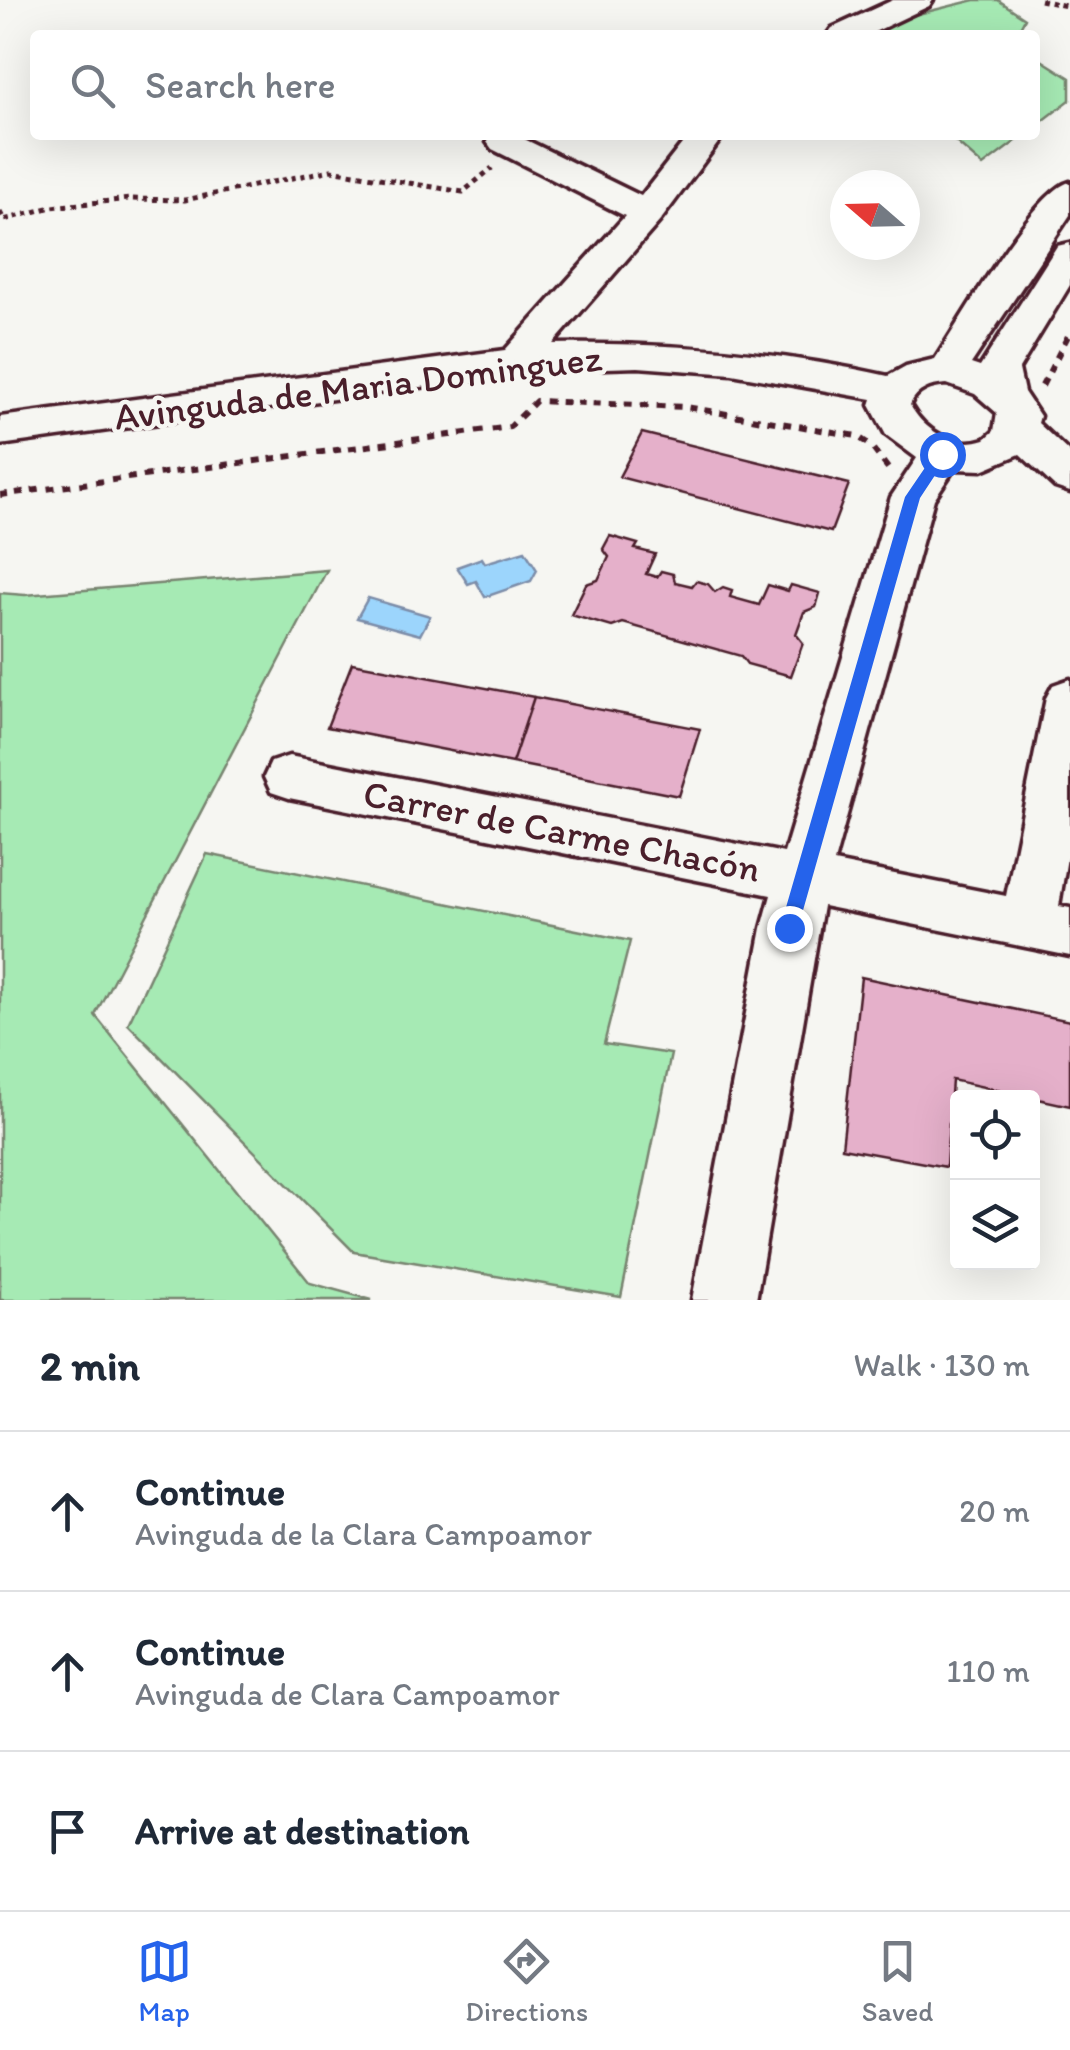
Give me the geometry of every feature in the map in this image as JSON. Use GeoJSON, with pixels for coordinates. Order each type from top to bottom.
{"type":"FeatureCollection","features":[{"type":"Feature","properties":{"kind":"street"},"geometry":{"type":"LineString","coordinates":[[854,30],[918,0]]}},
{"type":"Feature","properties":{"kind":"street"},"geometry":{"type":"LineString","coordinates":[[517,361],[647,212],[703,140]]}},
{"type":"Feature","properties":{"kind":"street"},"geometry":{"type":"LineString","coordinates":[[517,149],[647,212]]}},
{"type":"Feature","properties":{"kind":"street"},"geometry":{"type":"LineString","coordinates":[[946,372],[1043,223],[1070,194]]}},
{"type":"Feature","properties":{"kind":"street"},"geometry":{"type":"LineString","coordinates":[[1033,437],[999,369],[1070,254]]}},
{"type":"Feature","properties":{"kind":"street"},"geometry":{"type":"LineString","coordinates":[[578,291],[576,310],[593,334],[638,355]]}},
{"type":"Feature","properties":{"kind":"street","name":"Avinguda de Maria Dominguez"},"geometry":{"type":"LineString","coordinates":[[0,432],[517,361],[638,355],[765,365],[894,404]]}},
{"type":"Feature","properties":{"kind":"street"},"geometry":{"type":"LineString","coordinates":[[946,372],[988,383],[1033,437],[1012,440],[1000,450],[963,456],[942,454],[910,439],[894,404],[915,376],[946,372]]}},
{"type":"Feature","properties":{"kind":"street","name":"Avinguda de Maria Dominguez"},"geometry":{"type":"LineString","coordinates":[[0,455],[530,384],[672,383],[894,404]]}},
{"type":"Feature","properties":{"kind":"street"},"geometry":{"type":"LineString","coordinates":[[724,1300],[789,928],[912,497],[942,454]]}},
{"type":"Feature","properties":{"kind":"street"},"geometry":{"type":"LineString","coordinates":[[1049,928],[1070,698]]}},
{"type":"Feature","properties":{"kind":"street","name":"Carrer de Carme Chacón"},"geometry":{"type":"LineString","coordinates":[[288,776],[1049,928]]}},
{"type":"Feature","properties":{"kind":"path"},"geometry":{"type":"LineString","coordinates":[[1040,0],[1070,7]]}},
{"type":"Feature","properties":{"kind":"path"},"geometry":{"type":"LineString","coordinates":[[0,212],[4,220],[52,206],[129,199],[185,200],[330,170],[463,192],[517,149]]}},
{"type":"Feature","properties":{"kind":"path"},"geometry":{"type":"LineString","coordinates":[[1033,437],[1052,432],[1050,410],[1040,390],[1070,332]]}},
{"type":"Feature","properties":{"kind":"path"},"geometry":{"type":"LineString","coordinates":[[0,495],[510,427],[536,401],[686,407],[857,436],[870,445],[891,474],[887,486],[912,497]]}},
{"type":"Feature","properties":{"kind":"green space"},"geometry":{"type":"Polygon","coordinates":[[[975,0],[998,0],[1025,18],[1019,30],[885,30],[910,16],[975,0]]]}},
{"type":"Feature","properties":{"kind":"green space"},"geometry":{"type":"Polygon","coordinates":[[[1040,59],[1070,78],[1070,100],[1040,123],[1040,59]]]}},
{"type":"Feature","properties":{"kind":"green space"},"geometry":{"type":"Polygon","coordinates":[[[954,140],[1017,140],[983,166],[954,140]]]}},
{"type":"Feature","properties":{"kind":"green space"},"geometry":{"type":"Polygon","coordinates":[[[327,570],[95,1015],[310,1283],[372,1300],[0,1300],[0,593],[25,595],[327,570]]]}},
{"type":"Feature","properties":{"kind":"green space"},"geometry":{"type":"Polygon","coordinates":[[[207,854],[630,941],[604,1044],[671,1054],[621,1297],[354,1252],[128,1024],[207,854]]]}},
{"type":"Feature","properties":{"kind":"water"},"geometry":{"type":"Polygon","coordinates":[[[525,551],[537,570],[531,581],[485,597],[476,581],[468,584],[457,567],[482,558],[485,563],[525,551]]]}},
{"type":"Feature","properties":{"kind":"water"},"geometry":{"type":"Polygon","coordinates":[[[368,598],[430,616],[420,635],[357,618],[368,598]]]}},
{"type":"Feature","properties":{"kind":"building"},"geometry":{"type":"Polygon","coordinates":[[[642,433],[849,484],[831,532],[619,477],[642,433]]]}},
{"type":"Feature","properties":{"kind":"building"},"geometry":{"type":"Polygon","coordinates":[[[610,536],[655,554],[646,574],[673,574],[675,582],[708,584],[715,592],[723,587],[732,590],[730,597],[759,605],[768,585],[788,591],[791,585],[820,593],[816,607],[804,612],[796,634],[803,643],[791,676],[747,664],[741,656],[623,623],[612,627],[571,615],[586,584],[598,580],[609,557],[603,549],[610,536]]]}},
{"type":"Feature","properties":{"kind":"building"},"geometry":{"type":"Polygon","coordinates":[[[352,663],[534,697],[512,763],[327,727],[352,663]]]}},
{"type":"Feature","properties":{"kind":"building"},"geometry":{"type":"Polygon","coordinates":[[[534,697],[700,729],[679,796],[512,763],[534,697]]]}},
{"type":"Feature","properties":{"kind":"building"},"geometry":{"type":"Polygon","coordinates":[[[861,977],[1070,1021],[1070,1106],[1040,1099],[1040,1090],[997,1090],[952,1080],[946,1167],[842,1148],[861,977]]]}},
{"type":"Feature","properties":{"kind":"route"},"geometry":{"type":"LineString","coordinates":[[789,928],[912,497],[942,454]]}}]}
